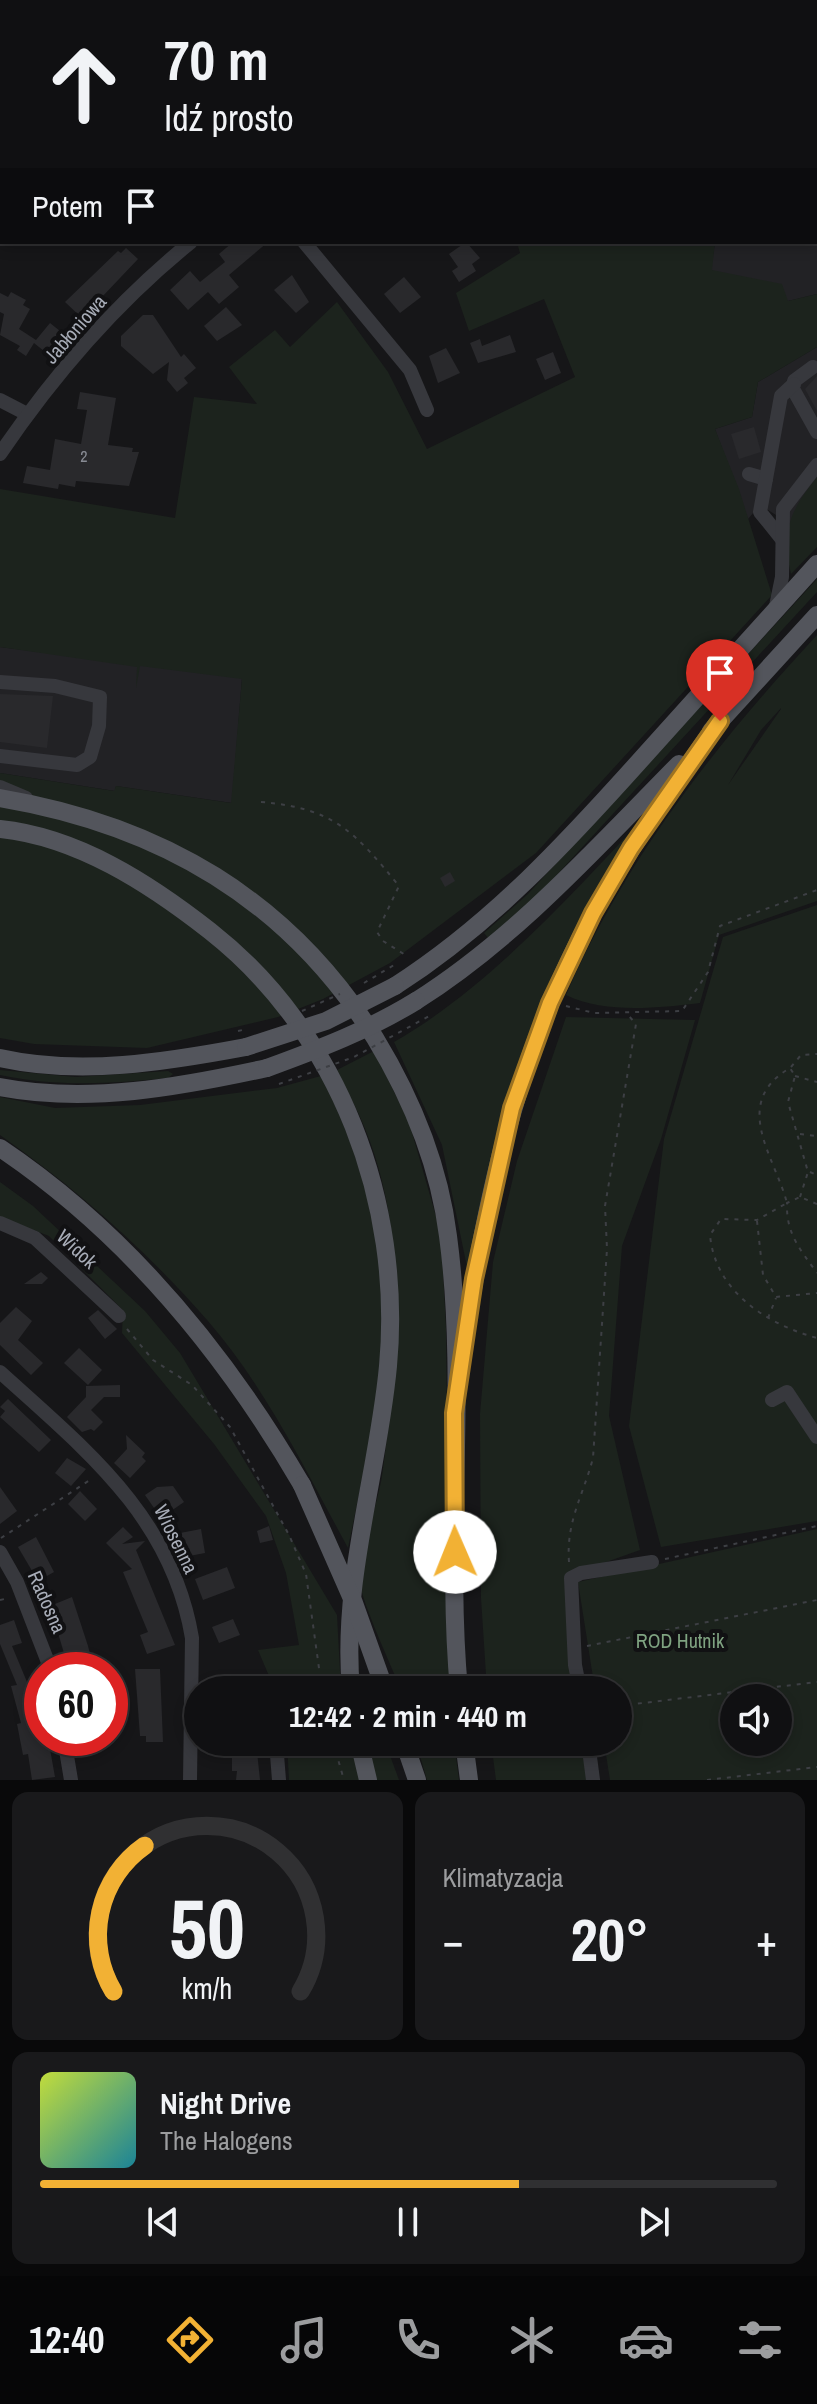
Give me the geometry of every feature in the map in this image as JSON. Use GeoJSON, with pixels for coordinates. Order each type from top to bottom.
{"type":"FeatureCollection","features":[{"type":"Feature","properties":{"kind":"main road"},"geometry":{"type":"LineString","coordinates":[[0,1058],[41,1065],[171,1061],[244,1036],[326,1021],[395,986],[425,967],[516,894],[579,830],[817,564]]}},
{"type":"Feature","properties":{"kind":"main road"},"geometry":{"type":"LineString","coordinates":[[0,1087],[68,1092],[128,1091],[166,1088],[267,1068],[356,1033],[416,1001],[470,967],[505,938],[717,724],[817,615]]}},
{"type":"Feature","properties":{"kind":"main road"},"geometry":{"type":"LineString","coordinates":[[454,1413],[484,1228],[512,1108],[550,1003],[593,913],[631,848],[717,724]]}},
{"type":"Feature","properties":{"kind":"main road"},"geometry":{"type":"LineString","coordinates":[[0,798],[41,805],[116,827],[157,843],[217,876],[294,936],[319,960],[354,1006],[405,1092],[435,1170],[448,1233],[453,1283],[459,1676]]}},
{"type":"Feature","properties":{"kind":"main road"},"geometry":{"type":"LineString","coordinates":[[0,829],[67,846],[116,868],[167,900],[228,946],[286,1007],[348,1111],[364,1154],[381,1224],[390,1324],[388,1368],[351,1595],[351,1676]]}},
{"type":"Feature","properties":{"kind":"main road"},"geometry":{"type":"LineString","coordinates":[[0,1148],[69,1200],[166,1293],[239,1385],[302,1485],[354,1603],[380,1676]]}},
{"type":"Feature","properties":{"kind":"main road"},"geometry":{"type":"LineString","coordinates":[[362,1756],[368,1780]]}},
{"type":"Feature","properties":{"kind":"main road"},"geometry":{"type":"LineString","coordinates":[[409,1756],[417,1780]]}},
{"type":"Feature","properties":{"kind":"main road"},"geometry":{"type":"LineString","coordinates":[[466,1756],[469,1780]]}},
{"type":"Feature","properties":{"kind":"street","name":"Jabłoniowa"},"geometry":{"type":"LineString","coordinates":[[0,454],[27,414],[144,280],[189,244]]}},
{"type":"Feature","properties":{"kind":"street"},"geometry":{"type":"LineString","coordinates":[[306,244],[410,370],[427,410]]}},
{"type":"Feature","properties":{"kind":"street"},"geometry":{"type":"LineString","coordinates":[[781,538],[760,512],[781,396],[813,367]]}},
{"type":"Feature","properties":{"kind":"street"},"geometry":{"type":"LineString","coordinates":[[794,384],[801,405],[817,432]]}},
{"type":"Feature","properties":{"kind":"street"},"geometry":{"type":"LineString","coordinates":[[0,400],[27,414]]}},
{"type":"Feature","properties":{"kind":"street"},"geometry":{"type":"LineString","coordinates":[[775,611],[782,577],[783,509],[817,465]]}},
{"type":"Feature","properties":{"kind":"street"},"geometry":{"type":"LineString","coordinates":[[749,474],[766,479]]}},
{"type":"Feature","properties":{"kind":"street"},"geometry":{"type":"LineString","coordinates":[[0,682],[55,686],[100,697],[99,726],[90,757],[77,765],[0,756]]}},
{"type":"Feature","properties":{"kind":"street"},"geometry":{"type":"LineString","coordinates":[[0,787],[41,805]]}},
{"type":"Feature","properties":{"kind":"street","name":"Widok"},"geometry":{"type":"LineString","coordinates":[[0,1223],[35,1238],[119,1316]]}},
{"type":"Feature","properties":{"kind":"street","name":"Wiosenna"},"geometry":{"type":"LineString","coordinates":[[0,1372],[106,1469],[154,1532],[189,1617],[192,1638],[190,1780]]}},
{"type":"Feature","properties":{"kind":"street"},"geometry":{"type":"LineString","coordinates":[[772,1400],[787,1392],[817,1437]]}},
{"type":"Feature","properties":{"kind":"street","name":"Radosna"},"geometry":{"type":"LineString","coordinates":[[0,1552],[17,1582],[44,1652]]}},
{"type":"Feature","properties":{"kind":"street"},"geometry":{"type":"LineString","coordinates":[[578,1676],[571,1578],[581,1573],[652,1562]]}},
{"type":"Feature","properties":{"kind":"street"},"geometry":{"type":"LineString","coordinates":[[67,1756],[71,1780]]}},
{"type":"Feature","properties":{"kind":"street"},"geometry":{"type":"LineString","coordinates":[[277,1756],[279,1780]]}},
{"type":"Feature","properties":{"kind":"street"},"geometry":{"type":"LineString","coordinates":[[590,1756],[593,1780]]}},
{"type":"Feature","properties":{"kind":"path"},"geometry":{"type":"LineString","coordinates":[[261,802],[321,812],[362,841],[399,886],[377,932],[383,941],[425,967]]}},
{"type":"Feature","properties":{"kind":"path"},"geometry":{"type":"LineString","coordinates":[[550,1003],[594,1013],[628,1015],[682,1011],[708,972],[720,926],[817,890]]}},
{"type":"Feature","properties":{"kind":"path"},"geometry":{"type":"LineString","coordinates":[[359,985],[394,965]]}},
{"type":"Feature","properties":{"kind":"path"},"geometry":{"type":"LineString","coordinates":[[294,1013],[344,993]]}},
{"type":"Feature","properties":{"kind":"path"},"geometry":{"type":"LineString","coordinates":[[279,1084],[366,1051],[433,1014]]}},
{"type":"Feature","properties":{"kind":"path"},"geometry":{"type":"LineString","coordinates":[[571,1578],[568,1543],[572,1513],[585,1488],[593,1458],[607,1249],[605,1206],[628,1056],[636,1033],[636,1024],[628,1015]]}},
{"type":"Feature","properties":{"kind":"path"},"geometry":{"type":"LineString","coordinates":[[817,1054],[801,1055],[769,1089],[758,1120],[762,1141],[787,1203],[792,1238],[817,1273]]}},
{"type":"Feature","properties":{"kind":"path"},"geometry":{"type":"LineString","coordinates":[[790,1068],[795,1076],[817,1082]]}},
{"type":"Feature","properties":{"kind":"path"},"geometry":{"type":"LineString","coordinates":[[795,1076],[788,1102],[808,1172],[800,1197]]}},
{"type":"Feature","properties":{"kind":"path"},"geometry":{"type":"LineString","coordinates":[[798,1134],[807,1132],[817,1136]]}},
{"type":"Feature","properties":{"kind":"path"},"geometry":{"type":"LineString","coordinates":[[808,1172],[817,1175]]}},
{"type":"Feature","properties":{"kind":"path"},"geometry":{"type":"LineString","coordinates":[[817,1204],[800,1197],[757,1220],[729,1217],[715,1222],[711,1229],[711,1247],[730,1286],[768,1318],[817,1338]]}},
{"type":"Feature","properties":{"kind":"path"},"geometry":{"type":"LineString","coordinates":[[757,1220],[763,1275],[776,1297]]}},
{"type":"Feature","properties":{"kind":"path"},"geometry":{"type":"LineString","coordinates":[[776,1297],[817,1293]]}},
{"type":"Feature","properties":{"kind":"path"},"geometry":{"type":"LineString","coordinates":[[768,1318],[776,1297]]}},
{"type":"Feature","properties":{"kind":"path"},"geometry":{"type":"LineString","coordinates":[[119,1316],[153,1360],[192,1385],[230,1427],[289,1535],[306,1574],[320,1676]]}},
{"type":"Feature","properties":{"kind":"path"},"geometry":{"type":"LineString","coordinates":[[0,1538],[106,1469]]}},
{"type":"Feature","properties":{"kind":"path"},"geometry":{"type":"LineString","coordinates":[[652,1562],[817,1526]]}},
{"type":"Feature","properties":{"kind":"path"},"geometry":{"type":"LineString","coordinates":[[0,1601],[13,1596]]}},
{"type":"Feature","properties":{"kind":"path"},"geometry":{"type":"LineString","coordinates":[[574,1647],[817,1600]]}},
{"type":"Feature","properties":{"kind":"path"},"geometry":{"type":"LineString","coordinates":[[632,1704],[817,1682]]}},
{"type":"Feature","properties":{"kind":"path"},"geometry":{"type":"LineString","coordinates":[[337,1756],[344,1780]]}},
{"type":"Feature","properties":{"kind":"path"},"geometry":{"type":"LineString","coordinates":[[707,1780],[817,1767]]}},
{"type":"Feature","properties":{"kind":"shaded area"},"geometry":{"type":"Polygon","coordinates":[[[715,244],[817,244],[817,294],[788,301],[711,270],[715,244]]]}},
{"type":"Feature","properties":{"kind":"shaded area"},"geometry":{"type":"Polygon","coordinates":[[[817,347],[817,525],[808,535],[760,505],[748,519],[715,429],[752,417],[758,382],[817,347]]]}},
{"type":"Feature","properties":{"kind":"shaded area"},"geometry":{"type":"Polygon","coordinates":[[[0,647],[242,678],[232,803],[116,786],[115,791],[0,773],[0,647]]]}},
{"type":"Feature","properties":{"kind":"green space"},"geometry":{"type":"Polygon","coordinates":[[[518,244],[715,244],[712,270],[782,284],[788,301],[817,294],[817,347],[758,382],[752,417],[715,429],[739,489],[772,595],[536,853],[390,963],[323,999],[278,1017],[147,1048],[34,1044],[0,1038],[0,773],[114,791],[116,786],[231,803],[242,679],[140,666],[136,688],[137,667],[0,647],[0,489],[175,518],[194,397],[257,404],[229,367],[275,330],[290,347],[337,302],[388,372],[427,449],[575,377],[544,299],[469,331],[456,293],[520,253],[518,244]]]}},
{"type":"Feature","properties":{"kind":"green space"},"geometry":{"type":"Polygon","coordinates":[[[817,477],[817,547],[791,574],[787,545],[790,522],[800,500],[817,477]]]}},
{"type":"Feature","properties":{"kind":"green space"},"geometry":{"type":"Polygon","coordinates":[[[817,579],[817,592],[519,916],[489,939],[484,933],[528,894],[817,579]]]}},
{"type":"Feature","properties":{"kind":"green space"},"geometry":{"type":"Polygon","coordinates":[[[817,635],[817,901],[719,935],[700,1003],[649,1008],[614,1007],[566,995],[616,897],[645,850],[709,761],[817,635]],[[781,708],[761,730],[728,785],[781,708]]]}},
{"type":"Feature","properties":{"kind":"green space"},"geometry":{"type":"Polygon","coordinates":[[[653,808],[581,924],[467,1267],[442,1145],[394,1042],[430,1019],[499,965],[653,808]]]}},
{"type":"Feature","properties":{"kind":"green space"},"geometry":{"type":"Polygon","coordinates":[[[817,905],[817,1521],[661,1547],[629,1426],[664,1139],[723,937],[817,905]]]}},
{"type":"Feature","properties":{"kind":"green space"},"geometry":{"type":"Polygon","coordinates":[[[566,1017],[695,1020],[661,1139],[622,1246],[609,1416],[640,1550],[567,1576],[577,1676],[486,1676],[481,1598],[480,1414],[493,1262],[517,1161],[566,1017]]]}},
{"type":"Feature","properties":{"kind":"green space"},"geometry":{"type":"Polygon","coordinates":[[[374,1051],[409,1122],[441,1234],[446,1328],[450,1676],[395,1676],[371,1620],[360,1583],[362,1561],[382,1476],[389,1424],[396,1320],[395,1268],[389,1216],[378,1166],[360,1117],[335,1071],[374,1051]]]}},
{"type":"Feature","properties":{"kind":"green space"},"geometry":{"type":"Polygon","coordinates":[[[0,1070],[76,1077],[168,1071],[173,1074],[168,1078],[147,1080],[63,1083],[0,1075],[0,1070]]]}},
{"type":"Feature","properties":{"kind":"green space"},"geometry":{"type":"Polygon","coordinates":[[[321,1076],[347,1134],[367,1196],[382,1292],[381,1352],[374,1409],[348,1548],[267,1402],[208,1321],[110,1222],[0,1135],[0,1097],[55,1108],[140,1105],[277,1088],[321,1076]]]}},
{"type":"Feature","properties":{"kind":"green space"},"geometry":{"type":"Polygon","coordinates":[[[0,1182],[33,1206],[145,1311],[180,1353],[337,1615],[340,1676],[269,1676],[258,1650],[299,1645],[286,1573],[266,1516],[214,1444],[122,1333],[123,1310],[49,1236],[0,1217],[0,1182]]]}},
{"type":"Feature","properties":{"kind":"green space","name":"ROD Hutnik"},"geometry":{"type":"Polygon","coordinates":[[[817,1529],[817,1780],[610,1780],[606,1756],[632,1756],[632,1676],[593,1676],[578,1582],[817,1529]]]}},
{"type":"Feature","properties":{"kind":"green space"},"geometry":{"type":"Polygon","coordinates":[[[288,1756],[354,1756],[360,1780],[289,1780],[288,1756]]]}},
{"type":"Feature","properties":{"kind":"green space"},"geometry":{"type":"Polygon","coordinates":[[[370,1756],[390,1756],[399,1780],[374,1780],[370,1756]]]}},
{"type":"Feature","properties":{"kind":"green space"},"geometry":{"type":"Polygon","coordinates":[[[420,1756],[456,1756],[459,1780],[427,1780],[420,1756]]]}},
{"type":"Feature","properties":{"kind":"green space"},"geometry":{"type":"Polygon","coordinates":[[[493,1756],[587,1756],[590,1780],[496,1780],[493,1756]]]}},
{"type":"Feature","properties":{"kind":"building"},"geometry":{"type":"Polygon","coordinates":[[[231,244],[266,244],[229,275],[239,287],[219,304],[208,292],[188,310],[170,290],[190,271],[200,282],[225,262],[219,254],[231,244]]]}},
{"type":"Feature","properties":{"kind":"building"},"geometry":{"type":"Polygon","coordinates":[[[468,244],[480,258],[472,264],[476,271],[459,282],[452,271],[458,267],[449,254],[468,244]]]}},
{"type":"Feature","properties":{"kind":"building"},"geometry":{"type":"Polygon","coordinates":[[[126,248],[138,259],[82,318],[65,302],[118,251],[121,253],[126,248]]]}},
{"type":"Feature","properties":{"kind":"building"},"geometry":{"type":"Polygon","coordinates":[[[292,275],[309,302],[296,313],[274,290],[292,275]]]}},
{"type":"Feature","properties":{"kind":"building"},"geometry":{"type":"Polygon","coordinates":[[[404,277],[421,297],[400,313],[384,294],[404,277]]]}},
{"type":"Feature","properties":{"kind":"building"},"geometry":{"type":"Polygon","coordinates":[[[11,292],[26,300],[23,305],[30,309],[19,329],[36,340],[50,323],[65,335],[49,355],[34,343],[26,356],[17,350],[20,346],[0,335],[4,314],[0,312],[0,293],[8,297],[11,292]]]}},
{"type":"Feature","properties":{"kind":"building"},"geometry":{"type":"Polygon","coordinates":[[[226,307],[242,325],[217,341],[204,326],[226,307]]]}},
{"type":"Feature","properties":{"kind":"building"},"geometry":{"type":"Polygon","coordinates":[[[143,315],[153,315],[181,357],[184,354],[196,368],[184,378],[188,383],[177,392],[167,380],[169,362],[153,374],[121,346],[121,336],[143,315]]]}},
{"type":"Feature","properties":{"kind":"building"},"geometry":{"type":"Polygon","coordinates":[[[510,335],[516,352],[478,363],[470,343],[480,339],[482,346],[510,335]]]}},
{"type":"Feature","properties":{"kind":"building"},"geometry":{"type":"Polygon","coordinates":[[[446,348],[460,373],[438,383],[429,356],[446,348]]]}},
{"type":"Feature","properties":{"kind":"building"},"geometry":{"type":"Polygon","coordinates":[[[553,352],[561,373],[545,380],[536,359],[553,352]]]}},
{"type":"Feature","properties":{"kind":"building"},"geometry":{"type":"Polygon","coordinates":[[[817,376],[817,411],[805,389],[817,376]]]}},
{"type":"Feature","properties":{"kind":"building"},"geometry":{"type":"Polygon","coordinates":[[[80,392],[116,398],[108,445],[133,448],[132,452],[139,452],[129,486],[76,481],[75,487],[59,484],[58,489],[23,483],[27,466],[50,470],[55,439],[81,444],[87,410],[77,409],[80,392]]]}},
{"type":"Feature","properties":{"kind":"building"},"geometry":{"type":"Polygon","coordinates":[[[754,427],[761,452],[739,459],[731,434],[754,427]]]}},
{"type":"Feature","properties":{"kind":"building"},"geometry":{"type":"Polygon","coordinates":[[[0,694],[53,696],[47,748],[0,742],[0,694]]]}},
{"type":"Feature","properties":{"kind":"building"},"geometry":{"type":"Polygon","coordinates":[[[450,872],[455,881],[445,887],[440,878],[450,872]]]}},
{"type":"Feature","properties":{"kind":"building"},"geometry":{"type":"Polygon","coordinates":[[[41,1272],[48,1278],[42,1284],[24,1284],[41,1272]]]}},
{"type":"Feature","properties":{"kind":"building"},"geometry":{"type":"Polygon","coordinates":[[[16,1307],[32,1321],[18,1340],[43,1363],[31,1375],[0,1345],[0,1323],[16,1307]]]}},
{"type":"Feature","properties":{"kind":"building"},"geometry":{"type":"Polygon","coordinates":[[[98,1310],[117,1329],[105,1339],[88,1318],[98,1310]]]}},
{"type":"Feature","properties":{"kind":"building"},"geometry":{"type":"Polygon","coordinates":[[[79,1348],[102,1370],[88,1385],[64,1363],[79,1348]]]}},
{"type":"Feature","properties":{"kind":"building"},"geometry":{"type":"Polygon","coordinates":[[[120,1385],[120,1397],[104,1397],[91,1410],[103,1422],[94,1431],[82,1432],[67,1417],[86,1397],[86,1386],[120,1385]]]}},
{"type":"Feature","properties":{"kind":"building"},"geometry":{"type":"Polygon","coordinates":[[[8,1399],[51,1440],[39,1452],[0,1417],[5,1411],[0,1407],[8,1399]]]}},
{"type":"Feature","properties":{"kind":"building"},"geometry":{"type":"Polygon","coordinates":[[[126,1435],[145,1453],[142,1457],[146,1461],[130,1478],[114,1463],[127,1449],[126,1435]]]}},
{"type":"Feature","properties":{"kind":"building"},"geometry":{"type":"Polygon","coordinates":[[[67,1458],[86,1469],[71,1486],[55,1473],[67,1458]]]}},
{"type":"Feature","properties":{"kind":"building"},"geometry":{"type":"Polygon","coordinates":[[[173,1486],[184,1502],[161,1518],[145,1495],[157,1487],[173,1486]]]}},
{"type":"Feature","properties":{"kind":"building"},"geometry":{"type":"Polygon","coordinates":[[[0,1487],[17,1511],[0,1524],[0,1487]]]}},
{"type":"Feature","properties":{"kind":"building"},"geometry":{"type":"Polygon","coordinates":[[[80,1491],[97,1509],[85,1521],[68,1504],[80,1491]]]}},
{"type":"Feature","properties":{"kind":"building"},"geometry":{"type":"Polygon","coordinates":[[[269,1526],[273,1540],[260,1543],[257,1531],[269,1526]]]}},
{"type":"Feature","properties":{"kind":"building"},"geometry":{"type":"Polygon","coordinates":[[[123,1527],[133,1537],[122,1544],[145,1541],[136,1550],[175,1645],[147,1654],[140,1635],[148,1632],[123,1572],[132,1569],[106,1543],[123,1527]]]}},
{"type":"Feature","properties":{"kind":"building"},"geometry":{"type":"Polygon","coordinates":[[[201,1529],[205,1553],[184,1557],[180,1533],[201,1529]]]}},
{"type":"Feature","properties":{"kind":"building"},"geometry":{"type":"Polygon","coordinates":[[[36,1537],[54,1572],[38,1581],[18,1547],[36,1537]]]}},
{"type":"Feature","properties":{"kind":"building"},"geometry":{"type":"Polygon","coordinates":[[[227,1567],[235,1588],[203,1600],[195,1579],[227,1567]]]}},
{"type":"Feature","properties":{"kind":"building"},"geometry":{"type":"Polygon","coordinates":[[[72,1597],[90,1652],[64,1652],[50,1606],[72,1597]]]}},
{"type":"Feature","properties":{"kind":"building"},"geometry":{"type":"Polygon","coordinates":[[[233,1619],[240,1635],[219,1643],[212,1627],[233,1619]]]}},
{"type":"Feature","properties":{"kind":"building"},"geometry":{"type":"Polygon","coordinates":[[[14,1620],[22,1643],[12,1646],[24,1675],[23,1755],[17,1724],[21,1723],[11,1686],[17,1685],[0,1644],[0,1625],[14,1620]]]}},
{"type":"Feature","properties":{"kind":"building"},"geometry":{"type":"Polygon","coordinates":[[[135,1669],[160,1669],[163,1742],[146,1742],[146,1736],[140,1736],[135,1669]]]}},
{"type":"Feature","properties":{"kind":"building"},"geometry":{"type":"Polygon","coordinates":[[[28,1756],[51,1756],[55,1777],[32,1780],[28,1756]]]}},
{"type":"Feature","properties":{"kind":"building"},"geometry":{"type":"Polygon","coordinates":[[[232,1756],[257,1756],[260,1780],[236,1780],[237,1771],[232,1771],[232,1756]]]}},
{"type":"Feature","properties":{"kind":"route"},"geometry":{"type":"LineString","coordinates":[[455,1552],[454,1413],[474,1279],[512,1108],[550,1003],[593,913],[631,848],[720,721]]}}]}
